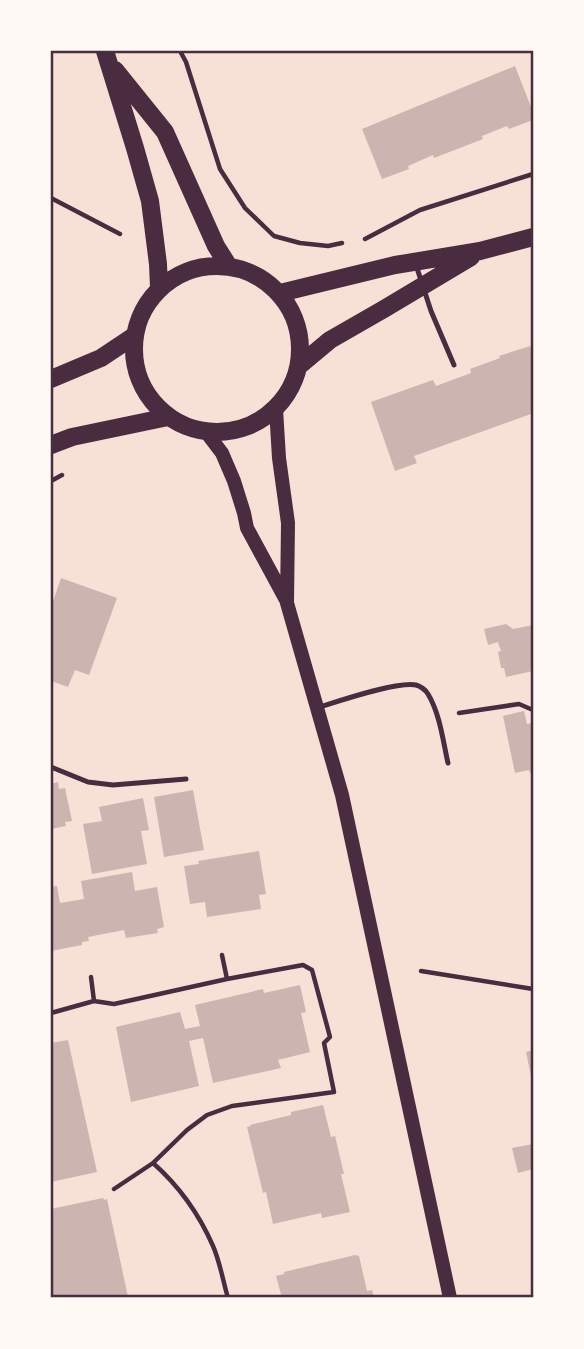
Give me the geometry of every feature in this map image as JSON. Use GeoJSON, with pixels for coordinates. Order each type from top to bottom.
{"type":"FeatureCollection","features":[{"type":"Feature","properties":{"kind":"main road"},"geometry":{"type":"LineString","coordinates":[[107,57],[165,132],[216,246],[228,265]]}},
{"type":"Feature","properties":{"kind":"main road"},"geometry":{"type":"LineString","coordinates":[[107,57],[150,201],[159,288]]}},
{"type":"Feature","properties":{"kind":"main road"},"geometry":{"type":"LineString","coordinates":[[280,293],[395,265],[480,251],[533,237]]}},
{"type":"Feature","properties":{"kind":"main road"},"geometry":{"type":"LineString","coordinates":[[300,365],[330,340],[480,251]]}},
{"type":"Feature","properties":{"kind":"main road"},"geometry":{"type":"LineString","coordinates":[[228,265],[247,270],[280,293],[291,309],[298,327],[300,365],[291,388],[276,409],[261,420],[226,432],[206,432],[187,427],[168,417],[152,401],[140,381],[135,359],[135,336],[139,318],[147,302],[159,288],[180,274],[203,266],[228,265]]}},
{"type":"Feature","properties":{"kind":"main road"},"geometry":{"type":"LineString","coordinates":[[51,379],[101,358],[135,336]]}},
{"type":"Feature","properties":{"kind":"main road"},"geometry":{"type":"LineString","coordinates":[[276,409],[279,458],[288,523],[287,603]]}},
{"type":"Feature","properties":{"kind":"main road"},"geometry":{"type":"LineString","coordinates":[[51,445],[72,437],[168,417]]}},
{"type":"Feature","properties":{"kind":"main road"},"geometry":{"type":"LineString","coordinates":[[206,432],[222,453],[234,481],[247,528],[287,603],[317,708],[347,819],[450,1298]]}},
{"type":"Feature","properties":{"kind":"lane"},"geometry":{"type":"LineString","coordinates":[[415,262],[454,365]]}},
{"type":"Feature","properties":{"kind":"lane"},"geometry":{"type":"LineString","coordinates":[[317,708],[406,684],[418,685],[428,692],[448,762]]}},
{"type":"Feature","properties":{"kind":"lane"},"geometry":{"type":"LineString","coordinates":[[51,767],[88,782],[113,785],[186,779]]}},
{"type":"Feature","properties":{"kind":"path"},"geometry":{"type":"LineString","coordinates":[[180,51],[186,62],[220,169],[245,208],[274,236],[300,243],[328,246],[352,242]]}},
{"type":"Feature","properties":{"kind":"path"},"geometry":{"type":"LineString","coordinates":[[365,239],[421,210],[533,174]]}},
{"type":"Feature","properties":{"kind":"path"},"geometry":{"type":"LineString","coordinates":[[51,198],[120,234]]}},
{"type":"Feature","properties":{"kind":"path"},"geometry":{"type":"LineString","coordinates":[[437,716],[519,704],[533,710]]}},
{"type":"Feature","properties":{"kind":"path"},"geometry":{"type":"LineString","coordinates":[[222,954],[227,979]]}},
{"type":"Feature","properties":{"kind":"path"},"geometry":{"type":"LineString","coordinates":[[51,1013],[94,1002],[114,1004],[303,965],[312,970],[330,1037],[324,1043],[334,1092],[232,1106],[207,1115],[153,1163],[114,1189]]}},
{"type":"Feature","properties":{"kind":"path"},"geometry":{"type":"LineString","coordinates":[[421,971],[533,989]]}},
{"type":"Feature","properties":{"kind":"path"},"geometry":{"type":"LineString","coordinates":[[91,977],[94,1002]]}},
{"type":"Feature","properties":{"kind":"path"},"geometry":{"type":"LineString","coordinates":[[153,1163],[181,1191],[199,1219],[214,1247],[228,1298]]}},
{"type":"Feature","properties":{"kind":"building"},"geometry":{"type":"Polygon","coordinates":[[[515,66],[533,112],[533,120],[509,129],[507,126],[482,136],[483,139],[434,158],[433,155],[408,166],[409,169],[382,179],[362,129],[515,66]]]}},
{"type":"Feature","properties":{"kind":"building"},"geometry":{"type":"Polygon","coordinates":[[[530,346],[533,356],[533,421],[531,414],[414,456],[417,463],[395,471],[371,402],[433,380],[436,386],[471,373],[470,369],[500,358],[499,356],[530,346]]]}},
{"type":"Feature","properties":{"kind":"building"},"geometry":{"type":"Polygon","coordinates":[[[61,578],[117,598],[89,675],[75,670],[68,687],[51,681],[51,607],[61,578]]]}},
{"type":"Feature","properties":{"kind":"building"},"geometry":{"type":"Polygon","coordinates":[[[506,624],[513,629],[533,625],[533,671],[506,677],[504,668],[501,668],[498,642],[488,645],[484,629],[506,624]]]}},
{"type":"Feature","properties":{"kind":"building"},"geometry":{"type":"Polygon","coordinates":[[[524,711],[527,724],[533,723],[533,772],[530,773],[529,770],[515,773],[503,716],[524,711]]]}},
{"type":"Feature","properties":{"kind":"building"},"geometry":{"type":"Polygon","coordinates":[[[58,782],[59,789],[65,788],[72,821],[65,822],[66,826],[51,829],[51,784],[58,782]]]}},
{"type":"Feature","properties":{"kind":"building"},"geometry":{"type":"Polygon","coordinates":[[[193,790],[204,850],[164,857],[154,797],[193,790]]]}},
{"type":"Feature","properties":{"kind":"building"},"geometry":{"type":"Polygon","coordinates":[[[143,798],[149,830],[141,831],[147,864],[92,874],[83,824],[102,821],[99,807],[143,798]]]}},
{"type":"Feature","properties":{"kind":"building"},"geometry":{"type":"Polygon","coordinates":[[[259,851],[266,894],[259,895],[261,909],[207,917],[205,902],[190,904],[184,866],[199,864],[198,861],[259,851]]]}},
{"type":"Feature","properties":{"kind":"building"},"geometry":{"type":"Polygon","coordinates":[[[132,872],[135,891],[157,887],[164,927],[157,929],[158,933],[126,938],[124,930],[88,937],[89,941],[82,942],[82,945],[51,951],[51,887],[57,886],[60,903],[84,899],[81,881],[132,872]]]}},
{"type":"Feature","properties":{"kind":"building"},"geometry":{"type":"Polygon","coordinates":[[[300,985],[306,1012],[301,1013],[310,1052],[278,1060],[281,1068],[213,1083],[203,1038],[189,1041],[199,1086],[131,1102],[116,1027],[180,1012],[185,1029],[200,1026],[195,1005],[263,989],[264,993],[300,985]]]}},
{"type":"Feature","properties":{"kind":"building"},"geometry":{"type":"Polygon","coordinates":[[[68,1040],[97,1172],[51,1182],[51,1043],[68,1040]]]}},
{"type":"Feature","properties":{"kind":"building"},"geometry":{"type":"Polygon","coordinates":[[[533,1050],[533,1081],[532,1081],[526,1052],[533,1050]]]}},
{"type":"Feature","properties":{"kind":"building"},"geometry":{"type":"Polygon","coordinates":[[[323,1105],[331,1137],[335,1136],[350,1212],[322,1218],[321,1213],[273,1224],[247,1127],[291,1115],[291,1112],[323,1105]]]}},
{"type":"Feature","properties":{"kind":"building"},"geometry":{"type":"Polygon","coordinates":[[[533,1144],[533,1169],[518,1173],[512,1148],[533,1144]]]}},
{"type":"Feature","properties":{"kind":"building"},"geometry":{"type":"Polygon","coordinates":[[[107,1199],[128,1297],[51,1298],[51,1209],[107,1199]]]}},
{"type":"Feature","properties":{"kind":"building"},"geometry":{"type":"Polygon","coordinates":[[[359,1256],[367,1291],[372,1290],[374,1298],[282,1298],[276,1276],[359,1256]]]}}]}
